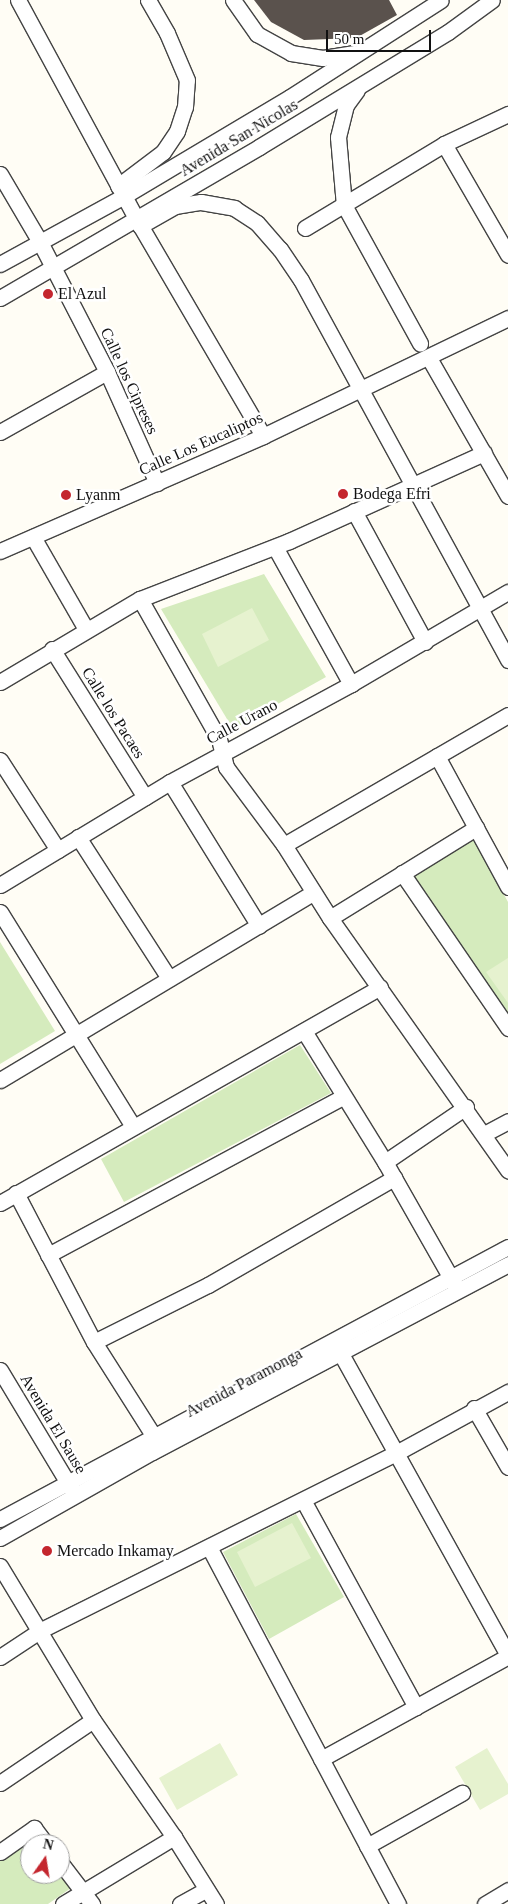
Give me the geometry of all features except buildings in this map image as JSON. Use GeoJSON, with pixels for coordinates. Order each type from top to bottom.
{"type":"FeatureCollection","features":[{"type":"Feature","properties":{"kind":"street"},"geometry":{"type":"LineString","coordinates":[[18,0],[138,223],[263,436]]}},
{"type":"Feature","properties":{"kind":"street"},"geometry":{"type":"LineString","coordinates":[[121,191],[163,152],[177,131],[185,107],[187,80],[148,0]]}},
{"type":"Feature","properties":{"kind":"street"},"geometry":{"type":"LineString","coordinates":[[233,0],[257,34],[291,53],[323,58],[362,53]]}},
{"type":"Feature","properties":{"kind":"street","name":"Avenida San Nicolas"},"geometry":{"type":"LineString","coordinates":[[0,264],[40,242],[121,191],[362,53],[441,0]]}},
{"type":"Feature","properties":{"kind":"street","name":"Avenida San Nicolas"},"geometry":{"type":"LineString","coordinates":[[0,298],[138,223],[448,32],[492,0]]}},
{"type":"Feature","properties":{"kind":"street"},"geometry":{"type":"LineString","coordinates":[[367,81],[346,105],[338,137],[344,205],[420,343]]}},
{"type":"Feature","properties":{"kind":"street"},"geometry":{"type":"LineString","coordinates":[[305,228],[444,144],[508,114]]}},
{"type":"Feature","properties":{"kind":"street"},"geometry":{"type":"LineString","coordinates":[[444,144],[508,255]]}},
{"type":"Feature","properties":{"kind":"street","name":"Calle los Cipreses"},"geometry":{"type":"LineString","coordinates":[[0,174],[40,242],[107,372],[157,483]]}},
{"type":"Feature","properties":{"kind":"street"},"geometry":{"type":"LineString","coordinates":[[138,223],[175,206],[201,202],[234,208],[257,223],[280,249],[301,280],[359,391],[508,660]]}},
{"type":"Feature","properties":{"kind":"street","name":"Calle Los Eucaliptos"},"geometry":{"type":"LineString","coordinates":[[0,551],[263,436],[388,378],[508,318]]}},
{"type":"Feature","properties":{"kind":"street"},"geometry":{"type":"LineString","coordinates":[[429,358],[508,496]]}},
{"type":"Feature","properties":{"kind":"street"},"geometry":{"type":"LineString","coordinates":[[0,432],[107,372]]}},
{"type":"Feature","properties":{"kind":"street"},"geometry":{"type":"LineString","coordinates":[[0,682],[52,648],[140,599],[275,547],[484,453]]}},
{"type":"Feature","properties":{"kind":"street"},"geometry":{"type":"LineString","coordinates":[[354,511],[425,642]]}},
{"type":"Feature","properties":{"kind":"street"},"geometry":{"type":"LineString","coordinates":[[33,537],[86,629]]}},
{"type":"Feature","properties":{"kind":"street"},"geometry":{"type":"LineString","coordinates":[[275,547],[351,684]]}},
{"type":"Feature","properties":{"kind":"street","name":"Calle Urano"},"geometry":{"type":"LineString","coordinates":[[0,885],[170,782],[222,752],[351,684],[506,593]]}},
{"type":"Feature","properties":{"kind":"street"},"geometry":{"type":"LineString","coordinates":[[140,599],[219,739],[226,767],[284,845],[330,918],[466,1107],[508,1170]]}},
{"type":"Feature","properties":{"kind":"street","name":"Calle los Pacaes"},"geometry":{"type":"LineString","coordinates":[[52,648],[145,797]]}},
{"type":"Feature","properties":{"kind":"street"},"geometry":{"type":"LineString","coordinates":[[284,845],[508,714]]}},
{"type":"Feature","properties":{"kind":"street"},"geometry":{"type":"LineString","coordinates":[[437,756],[508,887]]}},
{"type":"Feature","properties":{"kind":"street"},"geometry":{"type":"LineString","coordinates":[[0,760],[58,850]]}},
{"type":"Feature","properties":{"kind":"street"},"geometry":{"type":"LineString","coordinates":[[170,782],[259,926]]}},
{"type":"Feature","properties":{"kind":"street"},"geometry":{"type":"LineString","coordinates":[[330,918],[476,828]]}},
{"type":"Feature","properties":{"kind":"street"},"geometry":{"type":"LineString","coordinates":[[78,838],[169,978]]}},
{"type":"Feature","properties":{"kind":"street"},"geometry":{"type":"LineString","coordinates":[[402,873],[508,1028]]}},
{"type":"Feature","properties":{"kind":"street"},"geometry":{"type":"LineString","coordinates":[[0,1080],[313,893]]}},
{"type":"Feature","properties":{"kind":"street"},"geometry":{"type":"LineString","coordinates":[[0,912],[75,1036],[132,1125]]}},
{"type":"Feature","properties":{"kind":"street"},"geometry":{"type":"LineString","coordinates":[[0,1203],[132,1125],[380,987]]}},
{"type":"Feature","properties":{"kind":"street"},"geometry":{"type":"LineString","coordinates":[[304,1030],[343,1097],[385,1162],[455,1284]]}},
{"type":"Feature","properties":{"kind":"street"},"geometry":{"type":"LineString","coordinates":[[48,1255],[343,1097]]}},
{"type":"Feature","properties":{"kind":"street"},"geometry":{"type":"LineString","coordinates":[[385,1162],[466,1107]]}},
{"type":"Feature","properties":{"kind":"street"},"geometry":{"type":"LineString","coordinates":[[484,1134],[508,1121]]}},
{"type":"Feature","properties":{"kind":"street"},"geometry":{"type":"LineString","coordinates":[[94,1342],[208,1285],[394,1178]]}},
{"type":"Feature","properties":{"kind":"street"},"geometry":{"type":"LineString","coordinates":[[16,1194],[94,1342],[153,1435]]}},
{"type":"Feature","properties":{"kind":"street","name":"Avenida Paramonga"},"geometry":{"type":"LineString","coordinates":[[455,1284],[508,1247]]}},
{"type":"Feature","properties":{"kind":"street","name":"Avenida Paramonga"},"geometry":{"type":"LineString","coordinates":[[0,1519],[72,1489],[455,1284],[508,1264]]}},
{"type":"Feature","properties":{"kind":"street"},"geometry":{"type":"LineString","coordinates":[[321,1759],[508,1655],[336,1346]]}},
{"type":"Feature","properties":{"kind":"street","name":"Avenida Paramonga"},"geometry":{"type":"LineString","coordinates":[[0,1538],[153,1435],[336,1346]]}},
{"type":"Feature","properties":{"kind":"street","name":"Avenida El Sause"},"geometry":{"type":"LineString","coordinates":[[1,1376],[72,1489]]}},
{"type":"Feature","properties":{"kind":"street"},"geometry":{"type":"LineString","coordinates":[[0,1656],[40,1630],[209,1548],[396,1453],[474,1408],[508,1392]]}},
{"type":"Feature","properties":{"kind":"street"},"geometry":{"type":"LineString","coordinates":[[474,1408],[508,1467]]}},
{"type":"Feature","properties":{"kind":"street"},"geometry":{"type":"LineString","coordinates":[[303,1500],[416,1707]]}},
{"type":"Feature","properties":{"kind":"street"},"geometry":{"type":"LineString","coordinates":[[209,1548],[398,1904]]}},
{"type":"Feature","properties":{"kind":"street"},"geometry":{"type":"LineString","coordinates":[[0,1566],[93,1720],[174,1837],[205,1890],[216,1904]]}},
{"type":"Feature","properties":{"kind":"street"},"geometry":{"type":"LineString","coordinates":[[0,1783],[93,1720]]}},
{"type":"Feature","properties":{"kind":"street"},"geometry":{"type":"LineString","coordinates":[[367,1846],[462,1793]]}},
{"type":"Feature","properties":{"kind":"street"},"geometry":{"type":"LineString","coordinates":[[26,1834],[34,1828],[38,1834]]}},
{"type":"Feature","properties":{"kind":"street"},"geometry":{"type":"LineString","coordinates":[[63,1904],[174,1837]]}},
{"type":"Feature","properties":{"kind":"street"},"geometry":{"type":"LineString","coordinates":[[0,1852],[20,1838]]}},
{"type":"Feature","properties":{"kind":"street"},"geometry":{"type":"LineString","coordinates":[[70,1875],[92,1904]]}},
{"type":"Feature","properties":{"kind":"street"},"geometry":{"type":"LineString","coordinates":[[180,1904],[205,1890]]}},
{"type":"Feature","properties":{"kind":"street"},"geometry":{"type":"LineString","coordinates":[[485,1904],[508,1890]]}},
{"type":"Feature","properties":{"kind":"green space"},"geometry":{"type":"Polygon","coordinates":[[[264,574],[326,677],[233,729],[161,609],[264,574]]]}},
{"type":"Feature","properties":{"kind":"green space"},"geometry":{"type":"Polygon","coordinates":[[[252,608],[269,640],[218,667],[202,634],[252,608]]]}},
{"type":"Feature","properties":{"kind":"green space"},"geometry":{"type":"Polygon","coordinates":[[[472,837],[508,902],[508,1016],[413,875],[472,837]]]}},
{"type":"Feature","properties":{"kind":"green space"},"geometry":{"type":"Polygon","coordinates":[[[0,942],[55,1031],[0,1064],[0,942]]]}},
{"type":"Feature","properties":{"kind":"green space"},"geometry":{"type":"Polygon","coordinates":[[[508,958],[508,1003],[486,972],[508,958]]]}},
{"type":"Feature","properties":{"kind":"green space"},"geometry":{"type":"Polygon","coordinates":[[[300,1045],[331,1093],[124,1202],[101,1159],[300,1045]]]}},
{"type":"Feature","properties":{"kind":"green space"},"geometry":{"type":"Polygon","coordinates":[[[296,1514],[344,1597],[269,1639],[223,1552],[296,1514]]]}},
{"type":"Feature","properties":{"kind":"green space"},"geometry":{"type":"Polygon","coordinates":[[[292,1523],[311,1558],[255,1587],[237,1552],[292,1523]]]}},
{"type":"Feature","properties":{"kind":"green space"},"geometry":{"type":"Polygon","coordinates":[[[220,1743],[238,1775],[177,1810],[159,1778],[220,1743]]]}},
{"type":"Feature","properties":{"kind":"green space"},"geometry":{"type":"Polygon","coordinates":[[[487,1748],[508,1784],[508,1794],[480,1810],[455,1767],[487,1748]]]}},
{"type":"Feature","properties":{"kind":"green space"},"geometry":{"type":"Polygon","coordinates":[[[20,1844],[20,1884],[68,1884],[71,1888],[48,1904],[0,1904],[0,1858],[20,1844]]]}},
{"type":"Feature","properties":{"kind":"place","name":"El Azul"},"geometry":{"type":"Point","coordinates":[48,294]}},
{"type":"Feature","properties":{"kind":"place","name":"Bodega Efri"},"geometry":{"type":"Point","coordinates":[343,494]}},
{"type":"Feature","properties":{"kind":"place","name":"Lyanm"},"geometry":{"type":"Point","coordinates":[66,495]}},
{"type":"Feature","properties":{"kind":"place","name":"Mercado Inkamay"},"geometry":{"type":"Point","coordinates":[47,1551]}}]}
